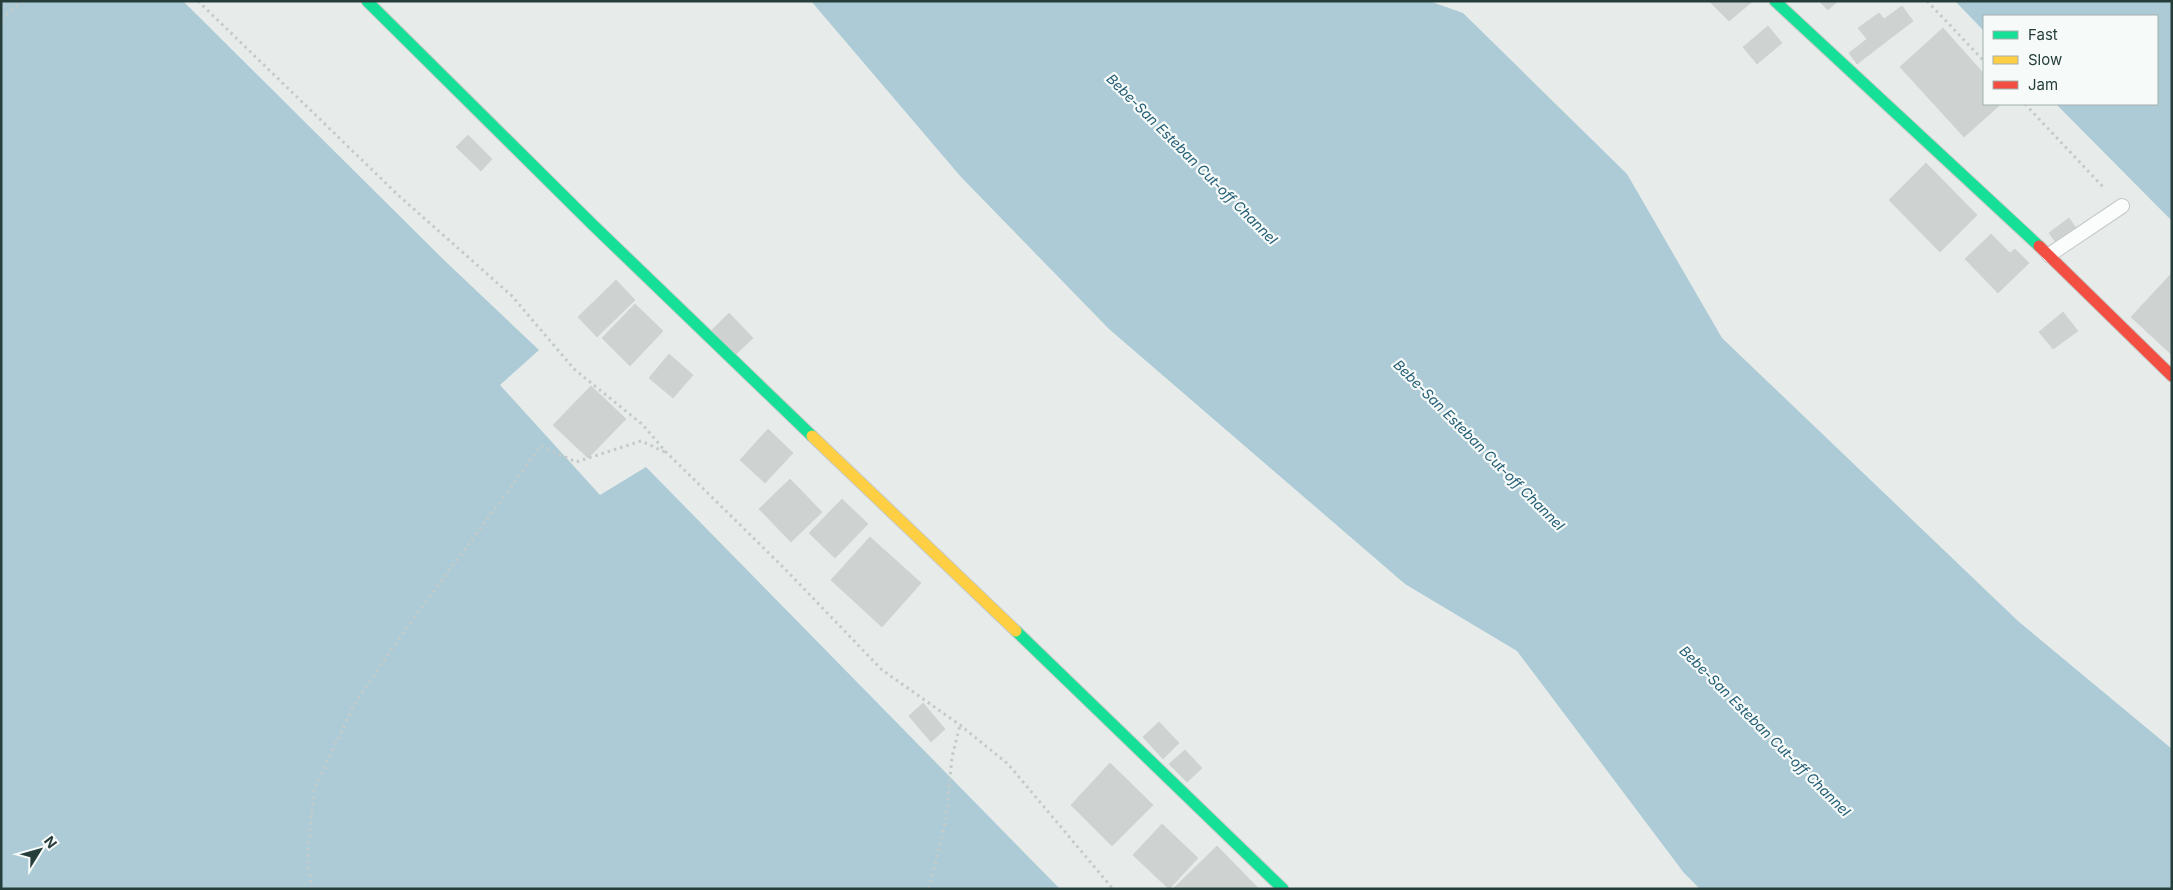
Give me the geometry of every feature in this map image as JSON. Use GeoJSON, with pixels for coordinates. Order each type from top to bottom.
{"type":"FeatureCollection","features":[{"type":"Feature","properties":{"kind":"street"},"geometry":{"type":"LineString","coordinates":[[367,1],[452,87],[791,416],[1283,889]]}},
{"type":"Feature","properties":{"kind":"street"},"geometry":{"type":"LineString","coordinates":[[1774,1],[2048,255],[2172,376]]}},
{"type":"Feature","properties":{"kind":"lane"},"geometry":{"type":"LineString","coordinates":[[2048,255],[2122,206]]}},
{"type":"Feature","properties":{"kind":"path"},"geometry":{"type":"LineString","coordinates":[[1,19],[22,1]]}},
{"type":"Feature","properties":{"kind":"path"},"geometry":{"type":"LineString","coordinates":[[198,1],[398,195],[512,296],[574,369],[643,425],[666,452],[787,571],[882,670],[960,725],[1008,764],[1106,883],[1113,889]]}},
{"type":"Feature","properties":{"kind":"path"},"geometry":{"type":"LineString","coordinates":[[1927,1],[1983,60]]}},
{"type":"Feature","properties":{"kind":"path"},"geometry":{"type":"LineString","coordinates":[[2170,1],[2172,8]]}},
{"type":"Feature","properties":{"kind":"path"},"geometry":{"type":"LineString","coordinates":[[2026,105],[2122,206]]}},
{"type":"Feature","properties":{"kind":"path"},"geometry":{"type":"LineString","coordinates":[[312,889],[307,860],[314,790],[354,705],[397,641],[541,446],[576,462],[641,441],[666,452]]}},
{"type":"Feature","properties":{"kind":"path"},"geometry":{"type":"LineString","coordinates":[[929,889],[946,819],[952,757],[960,725]]}},
{"type":"Feature","properties":{"kind":"water"},"geometry":{"type":"Polygon","coordinates":[[[1,1],[183,1],[445,261],[539,350],[500,385],[600,495],[646,467],[1060,889],[1,889],[1,1]]]}},
{"type":"Feature","properties":{"kind":"water","name":"Bebe-San Esteban Cut-off Channel"},"geometry":{"type":"Polygon","coordinates":[[[811,1],[1429,1],[1463,13],[1627,174],[1722,338],[2018,621],[2172,749],[2172,889],[1700,889],[1684,873],[1517,651],[1405,584],[1109,329],[961,177],[811,1]]]}},
{"type":"Feature","properties":{"kind":"water"},"geometry":{"type":"Polygon","coordinates":[[[1955,1],[2172,1],[2172,221],[2057,105],[2158,105],[2158,15],[1983,15],[1983,30],[1955,1]]]}},
{"type":"Feature","properties":{"kind":"building"},"geometry":{"type":"Polygon","coordinates":[[[1709,1],[1753,1],[1729,21],[1709,1]]]}},
{"type":"Feature","properties":{"kind":"building"},"geometry":{"type":"Polygon","coordinates":[[[1819,1],[1838,1],[1828,10],[1819,1]]]}},
{"type":"Feature","properties":{"kind":"building"},"geometry":{"type":"Polygon","coordinates":[[[1902,6],[1913,21],[1857,64],[1849,53],[1867,39],[1858,28],[1879,13],[1884,19],[1902,6]]]}},
{"type":"Feature","properties":{"kind":"building"},"geometry":{"type":"Polygon","coordinates":[[[1768,26],[1782,43],[1757,64],[1743,47],[1768,26]]]}},
{"type":"Feature","properties":{"kind":"building"},"geometry":{"type":"Polygon","coordinates":[[[1943,28],[1983,73],[1983,105],[2000,105],[1964,137],[1900,67],[1943,28]]]}},
{"type":"Feature","properties":{"kind":"building"},"geometry":{"type":"Polygon","coordinates":[[[468,135],[492,159],[481,171],[456,147],[468,135]]]}},
{"type":"Feature","properties":{"kind":"building"},"geometry":{"type":"Polygon","coordinates":[[[1926,163],[1977,215],[1940,252],[1889,200],[1926,163]]]}},
{"type":"Feature","properties":{"kind":"building"},"geometry":{"type":"Polygon","coordinates":[[[2069,218],[2078,231],[2058,245],[2049,233],[2069,218]]]}},
{"type":"Feature","properties":{"kind":"building"},"geometry":{"type":"Polygon","coordinates":[[[1991,234],[2010,253],[2015,249],[2029,263],[1998,293],[1965,259],[1991,234]]]}},
{"type":"Feature","properties":{"kind":"building"},"geometry":{"type":"Polygon","coordinates":[[[2172,273],[2172,355],[2131,317],[2172,273]]]}},
{"type":"Feature","properties":{"kind":"building"},"geometry":{"type":"Polygon","coordinates":[[[616,280],[635,300],[597,337],[578,317],[616,280]]]}},
{"type":"Feature","properties":{"kind":"building"},"geometry":{"type":"Polygon","coordinates":[[[635,304],[663,331],[630,366],[602,338],[635,304]]]}},
{"type":"Feature","properties":{"kind":"building"},"geometry":{"type":"Polygon","coordinates":[[[2063,312],[2078,331],[2053,349],[2039,332],[2063,312]]]}},
{"type":"Feature","properties":{"kind":"building"},"geometry":{"type":"Polygon","coordinates":[[[729,313],[753,338],[736,354],[712,330],[729,313]]]}},
{"type":"Feature","properties":{"kind":"building"},"geometry":{"type":"Polygon","coordinates":[[[669,354],[693,375],[673,398],[649,378],[669,354]]]}},
{"type":"Feature","properties":{"kind":"building"},"geometry":{"type":"Polygon","coordinates":[[[591,386],[626,419],[588,458],[553,425],[591,386]]]}},
{"type":"Feature","properties":{"kind":"building"},"geometry":{"type":"Polygon","coordinates":[[[768,429],[793,453],[765,483],[740,460],[768,429]]]}},
{"type":"Feature","properties":{"kind":"building"},"geometry":{"type":"Polygon","coordinates":[[[790,479],[822,512],[791,542],[759,509],[790,479]]]}},
{"type":"Feature","properties":{"kind":"building"},"geometry":{"type":"Polygon","coordinates":[[[842,499],[868,524],[835,558],[809,533],[842,499]]]}},
{"type":"Feature","properties":{"kind":"building"},"geometry":{"type":"Polygon","coordinates":[[[870,537],[921,583],[882,627],[831,580],[870,537]]]}},
{"type":"Feature","properties":{"kind":"building"},"geometry":{"type":"Polygon","coordinates":[[[923,703],[945,729],[931,742],[909,716],[923,703]]]}},
{"type":"Feature","properties":{"kind":"building"},"geometry":{"type":"Polygon","coordinates":[[[1159,722],[1179,743],[1163,759],[1143,737],[1159,722]]]}},
{"type":"Feature","properties":{"kind":"building"},"geometry":{"type":"Polygon","coordinates":[[[1185,750],[1202,768],[1187,782],[1169,764],[1185,750]]]}},
{"type":"Feature","properties":{"kind":"building"},"geometry":{"type":"Polygon","coordinates":[[[1110,763],[1153,805],[1112,846],[1071,805],[1110,763]]]}},
{"type":"Feature","properties":{"kind":"building"},"geometry":{"type":"Polygon","coordinates":[[[1162,824],[1198,858],[1169,889],[1133,855],[1162,824]]]}},
{"type":"Feature","properties":{"kind":"building"},"geometry":{"type":"Polygon","coordinates":[[[1217,846],[1259,889],[1173,889],[1217,846]]]}},
{"type":"Feature","properties":{"kind":"traffic: fast"},"geometry":{"type":"LineString","coordinates":[[367,1],[594,226],[812,436]]}},
{"type":"Feature","properties":{"kind":"traffic: fast"},"geometry":{"type":"LineString","coordinates":[[1775,1],[2039,246]]}},
{"type":"Feature","properties":{"kind":"traffic: fast"},"geometry":{"type":"LineString","coordinates":[[1016,631],[1283,889]]}},
{"type":"Feature","properties":{"kind":"traffic: slow"},"geometry":{"type":"LineString","coordinates":[[812,436],[1016,631]]}},
{"type":"Feature","properties":{"kind":"traffic: jam"},"geometry":{"type":"LineString","coordinates":[[2039,246],[2172,376]]}}]}
